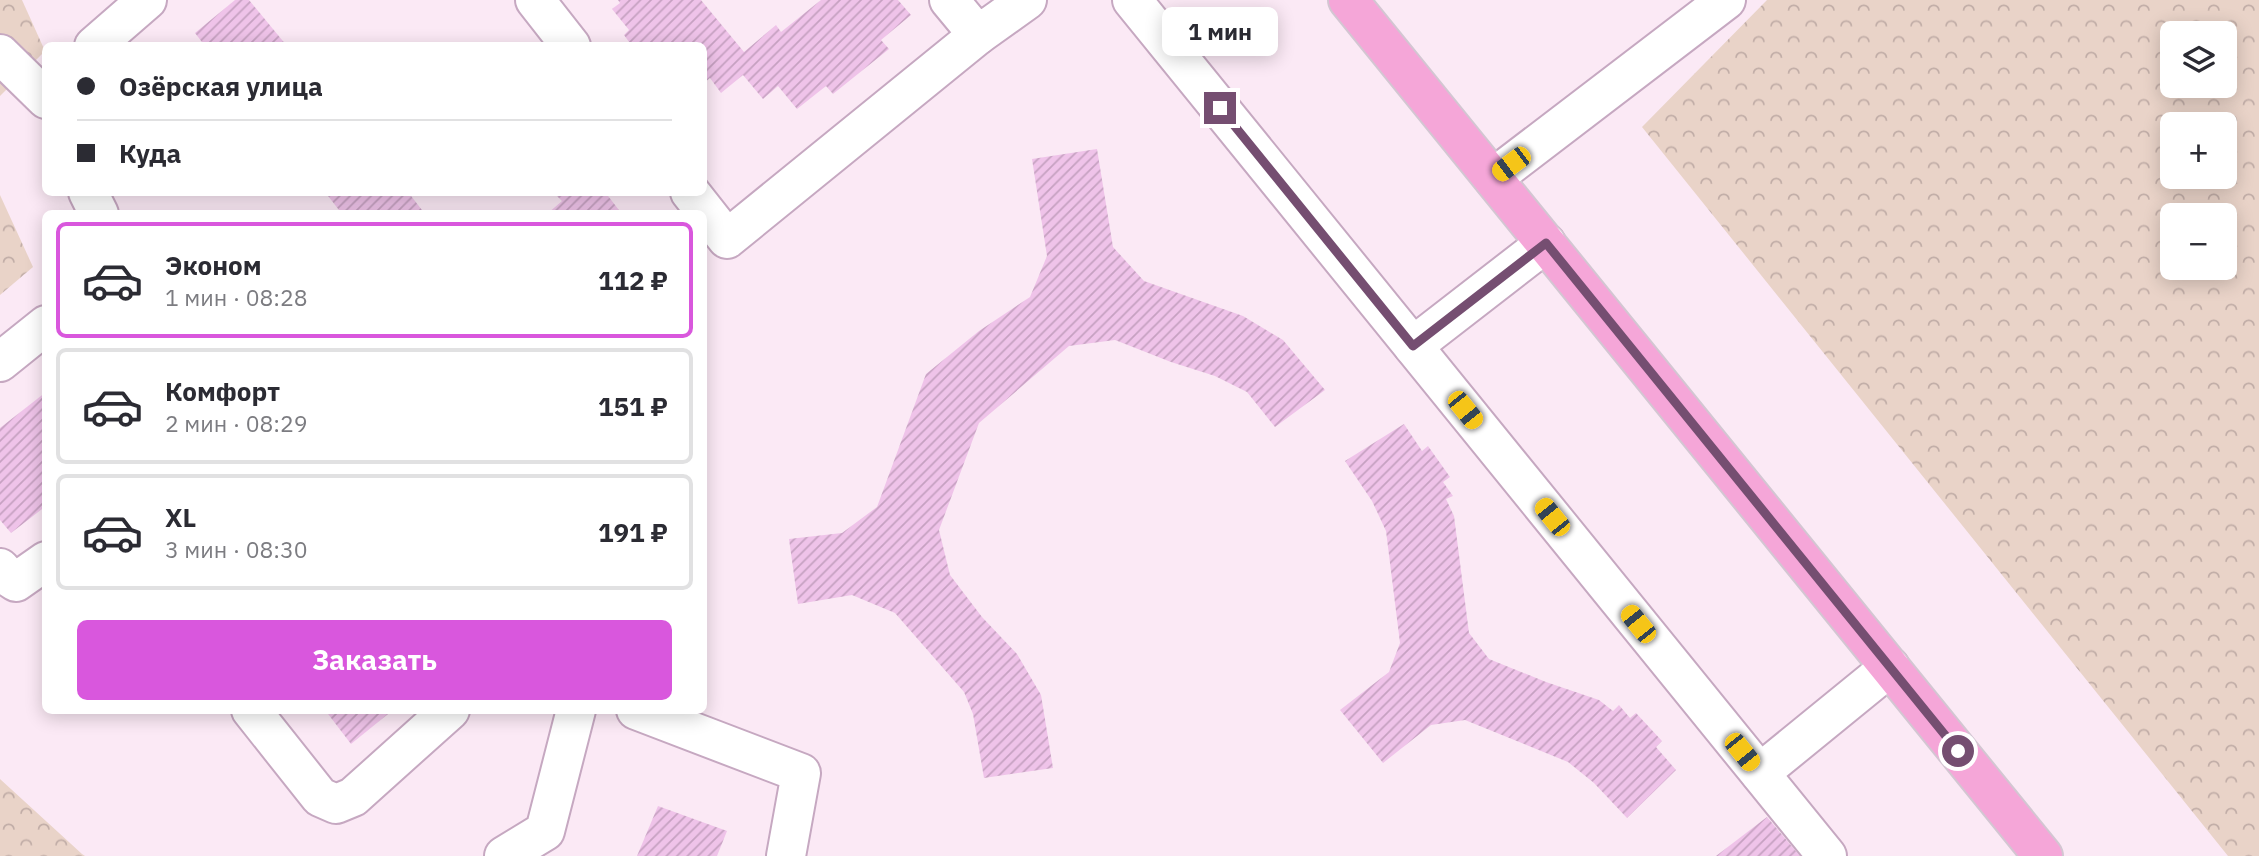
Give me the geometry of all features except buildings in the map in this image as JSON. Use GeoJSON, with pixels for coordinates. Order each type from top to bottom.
{"type":"FeatureCollection","features":[{"type":"Feature","properties":{"kind":"main road"},"geometry":{"type":"LineString","coordinates":[[1348,0],[2043,856]]}},
{"type":"Feature","properties":{"kind":"lane"},"geometry":{"type":"LineString","coordinates":[[99,42],[147,0]]}},
{"type":"Feature","properties":{"kind":"lane"},"geometry":{"type":"LineString","coordinates":[[535,0],[568,42]]}},
{"type":"Feature","properties":{"kind":"lane"},"geometry":{"type":"LineString","coordinates":[[949,0],[978,36]]}},
{"type":"Feature","properties":{"kind":"lane"},"geometry":{"type":"LineString","coordinates":[[707,230],[715,248],[978,36],[1027,0]]}},
{"type":"Feature","properties":{"kind":"lane"},"geometry":{"type":"LineString","coordinates":[[1132,0],[1827,856]]}},
{"type":"Feature","properties":{"kind":"lane"},"geometry":{"type":"LineString","coordinates":[[1493,178],[1726,0]]}},
{"type":"Feature","properties":{"kind":"lane"},"geometry":{"type":"LineString","coordinates":[[0,54],[42,95]]}},
{"type":"Feature","properties":{"kind":"lane"},"geometry":{"type":"LineString","coordinates":[[1413,346],[1546,243]]}},
{"type":"Feature","properties":{"kind":"lane"},"geometry":{"type":"LineString","coordinates":[[0,362],[42,328]]}},
{"type":"Feature","properties":{"kind":"lane"},"geometry":{"type":"LineString","coordinates":[[0,568],[16,582],[42,564]]}},
{"type":"Feature","properties":{"kind":"lane"},"geometry":{"type":"LineString","coordinates":[[1760,774],[1890,667]]}},
{"type":"Feature","properties":{"kind":"lane"},"geometry":{"type":"LineString","coordinates":[[254,714],[320,797],[336,804],[353,797],[446,714]]}},
{"type":"Feature","properties":{"kind":"lane"},"geometry":{"type":"LineString","coordinates":[[504,856],[545,831],[575,714]]}},
{"type":"Feature","properties":{"kind":"lane"},"geometry":{"type":"LineString","coordinates":[[649,714],[801,774],[786,856]]}},
{"type":"Feature","properties":{"kind":"green space"},"geometry":{"type":"Polygon","coordinates":[[[0,0],[22,0],[42,44],[42,54],[0,96],[0,0]]]}},
{"type":"Feature","properties":{"kind":"green space"},"geometry":{"type":"Polygon","coordinates":[[[1767,0],[2259,0],[2259,856],[2228,856],[1642,127],[1767,0]]]}},
{"type":"Feature","properties":{"kind":"green space"},"geometry":{"type":"Polygon","coordinates":[[[0,195],[33,267],[0,295],[0,195]]]}},
{"type":"Feature","properties":{"kind":"green space"},"geometry":{"type":"Polygon","coordinates":[[[0,779],[82,854],[85,856],[0,856],[0,779]]]}},
{"type":"Feature","properties":{"kind":"route"},"geometry":{"type":"LineString","coordinates":[[1220,108],[1413,346],[1546,243],[1958,751]]}}]}
